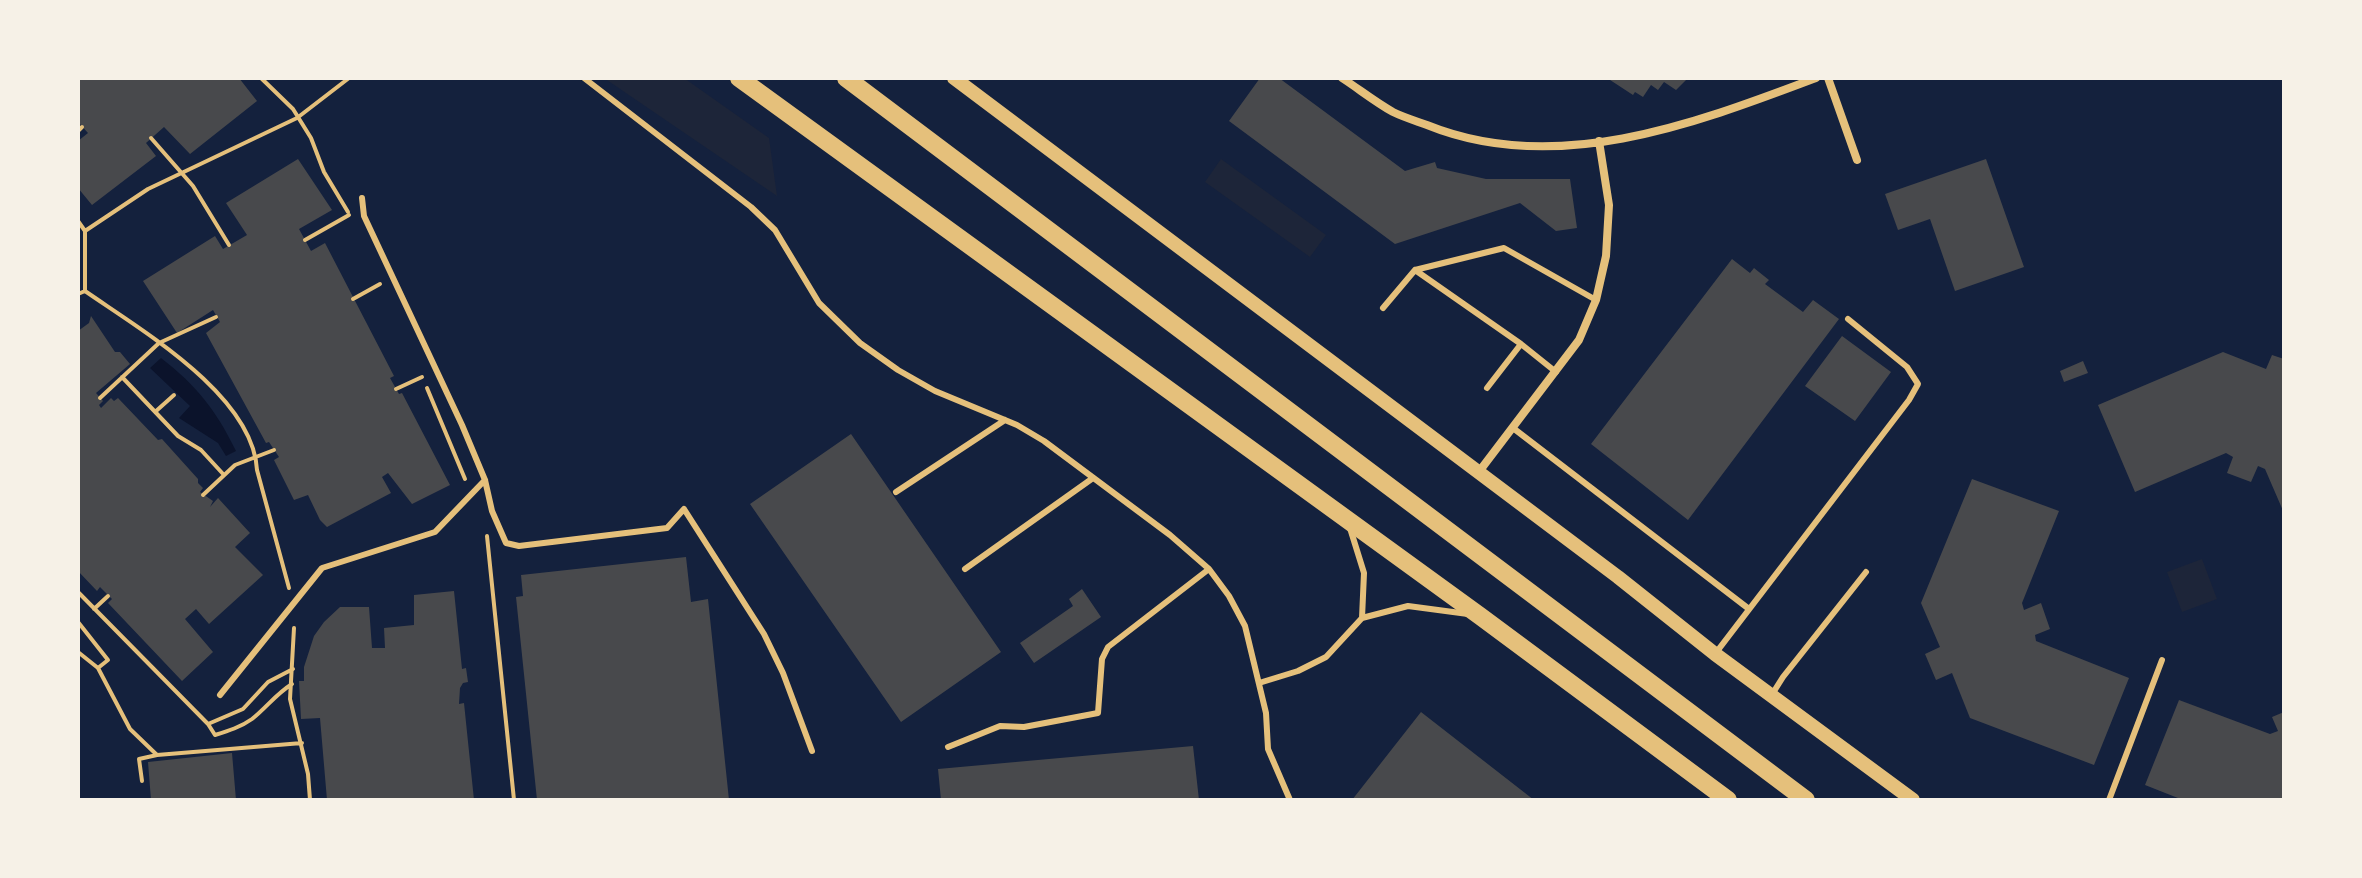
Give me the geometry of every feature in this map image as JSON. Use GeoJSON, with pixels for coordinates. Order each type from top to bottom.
{"type":"FeatureCollection","features":[{"type":"Feature","properties":{"kind":"highway"},"geometry":{"type":"LineString","coordinates":[[739,78],[1728,800]]}},
{"type":"Feature","properties":{"kind":"highway"},"geometry":{"type":"LineString","coordinates":[[846,78],[1806,800]]}},
{"type":"Feature","properties":{"kind":"street"},"geometry":{"type":"LineString","coordinates":[[954,78],[1618,577],[1715,654],[1913,800]]}},
{"type":"Feature","properties":{"kind":"street"},"geometry":{"type":"LineString","coordinates":[[1342,78],[1395,113],[1443,132],[1478,141],[1552,147],[1696,122],[1816,78]]}},
{"type":"Feature","properties":{"kind":"street"},"geometry":{"type":"LineString","coordinates":[[1828,78],[1857,160]]}},
{"type":"Feature","properties":{"kind":"street"},"geometry":{"type":"LineString","coordinates":[[1478,473],[1579,340],[1596,300],[1606,256],[1609,205],[1599,141]]}},
{"type":"Feature","properties":{"kind":"lane"},"geometry":{"type":"LineString","coordinates":[[584,78],[751,207],[775,230],[819,303],[860,343],[935,391],[1005,420],[1044,441],[1170,535],[1209,569],[1229,596],[1245,626],[1266,713],[1268,749],[1290,800]]}},
{"type":"Feature","properties":{"kind":"lane"},"geometry":{"type":"LineString","coordinates":[[362,198],[364,216],[485,480],[506,543],[519,546],[667,528],[684,509],[764,634],[783,673],[812,751]]}},
{"type":"Feature","properties":{"kind":"lane"},"geometry":{"type":"LineString","coordinates":[[1383,308],[1415,270],[1504,248],[1596,300]]}},
{"type":"Feature","properties":{"kind":"lane"},"geometry":{"type":"LineString","coordinates":[[1415,270],[1556,372]]}},
{"type":"Feature","properties":{"kind":"lane"},"geometry":{"type":"LineString","coordinates":[[1715,654],[1909,400],[1918,384],[1907,367],[1848,319]]}},
{"type":"Feature","properties":{"kind":"lane"},"geometry":{"type":"LineString","coordinates":[[1487,388],[1521,344]]}},
{"type":"Feature","properties":{"kind":"lane"},"geometry":{"type":"LineString","coordinates":[[896,492],[1005,420]]}},
{"type":"Feature","properties":{"kind":"lane"},"geometry":{"type":"LineString","coordinates":[[1513,428],[1749,609]]}},
{"type":"Feature","properties":{"kind":"lane"},"geometry":{"type":"LineString","coordinates":[[965,569],[1093,478]]}},
{"type":"Feature","properties":{"kind":"lane"},"geometry":{"type":"LineString","coordinates":[[220,695],[322,568],[435,532],[485,480]]}},
{"type":"Feature","properties":{"kind":"lane"},"geometry":{"type":"LineString","coordinates":[[1348,521],[1364,573],[1362,618]]}},
{"type":"Feature","properties":{"kind":"lane"},"geometry":{"type":"LineString","coordinates":[[948,747],[1000,726],[1024,727],[1098,713],[1102,659],[1108,647],[1209,569]]}},
{"type":"Feature","properties":{"kind":"lane"},"geometry":{"type":"LineString","coordinates":[[1771,696],[1866,572]]}},
{"type":"Feature","properties":{"kind":"lane"},"geometry":{"type":"LineString","coordinates":[[1259,683],[1298,671],[1326,657],[1362,618],[1408,606],[1480,616]]}},
{"type":"Feature","properties":{"kind":"lane"},"geometry":{"type":"LineString","coordinates":[[2109,800],[2162,660]]}},
{"type":"Feature","properties":{"kind":"path"},"geometry":{"type":"LineString","coordinates":[[261,78],[293,109],[297,118]]}},
{"type":"Feature","properties":{"kind":"path"},"geometry":{"type":"LineString","coordinates":[[85,231],[148,189],[297,118],[349,78]]}},
{"type":"Feature","properties":{"kind":"path"},"geometry":{"type":"LineString","coordinates":[[151,138],[183,173],[229,245]]}},
{"type":"Feature","properties":{"kind":"path"},"geometry":{"type":"LineString","coordinates":[[305,240],[349,215]]}},
{"type":"Feature","properties":{"kind":"path"},"geometry":{"type":"LineString","coordinates":[[78,221],[85,231],[85,291]]}},
{"type":"Feature","properties":{"kind":"path"},"geometry":{"type":"LineString","coordinates":[[353,299],[380,284]]}},
{"type":"Feature","properties":{"kind":"path"},"geometry":{"type":"LineString","coordinates":[[78,294],[85,291]]}},
{"type":"Feature","properties":{"kind":"path"},"geometry":{"type":"LineString","coordinates":[[85,291],[187,362],[238,420],[256,455],[257,470],[294,604],[290,699],[302,743],[310,800]]}},
{"type":"Feature","properties":{"kind":"path"},"geometry":{"type":"LineString","coordinates":[[100,398],[159,343],[216,317]]}},
{"type":"Feature","properties":{"kind":"path"},"geometry":{"type":"LineString","coordinates":[[122,377],[178,436],[201,450],[224,475]]}},
{"type":"Feature","properties":{"kind":"path"},"geometry":{"type":"LineString","coordinates":[[396,389],[422,377]]}},
{"type":"Feature","properties":{"kind":"path"},"geometry":{"type":"LineString","coordinates":[[155,413],[174,395]]}},
{"type":"Feature","properties":{"kind":"path"},"geometry":{"type":"LineString","coordinates":[[203,495],[235,465],[274,450]]}},
{"type":"Feature","properties":{"kind":"path"},"geometry":{"type":"LineString","coordinates":[[487,535],[514,800]]}},
{"type":"Feature","properties":{"kind":"path"},"geometry":{"type":"LineString","coordinates":[[78,592],[208,724],[215,735],[235,729],[253,718],[279,692],[292,684]]}},
{"type":"Feature","properties":{"kind":"path"},"geometry":{"type":"LineString","coordinates":[[94,609],[108,596]]}},
{"type":"Feature","properties":{"kind":"path"},"geometry":{"type":"LineString","coordinates":[[78,622],[108,660],[98,668]]}},
{"type":"Feature","properties":{"kind":"path"},"geometry":{"type":"LineString","coordinates":[[78,652],[98,668],[130,729],[157,755]]}},
{"type":"Feature","properties":{"kind":"path"},"geometry":{"type":"LineString","coordinates":[[208,724],[243,709],[268,682],[293,669]]}},
{"type":"Feature","properties":{"kind":"path"},"geometry":{"type":"LineString","coordinates":[[142,781],[139,759],[302,743]]}},
{"type":"Feature","properties":{"kind":"shaded area"},"geometry":{"type":"Polygon","coordinates":[[[604,78],[684,78],[769,138],[777,196],[604,78]]]}},
{"type":"Feature","properties":{"kind":"shaded area"},"geometry":{"type":"Polygon","coordinates":[[[1221,159],[1326,235],[1310,257],[1205,182],[1221,159]]]}},
{"type":"Feature","properties":{"kind":"shaded area"},"geometry":{"type":"Polygon","coordinates":[[[161,358],[204,400],[236,451],[226,456],[218,443],[179,418],[190,406],[150,368],[161,358]]]}},
{"type":"Feature","properties":{"kind":"shaded area"},"geometry":{"type":"Polygon","coordinates":[[[2202,559],[2217,599],[2182,612],[2167,572],[2202,559]]]}},
{"type":"Feature","properties":{"kind":"building"},"geometry":{"type":"Polygon","coordinates":[[[78,78],[239,78],[257,101],[190,154],[164,127],[146,143],[156,156],[92,205],[78,188],[78,141],[88,133],[78,122],[78,78]]]}},
{"type":"Feature","properties":{"kind":"building"},"geometry":{"type":"Polygon","coordinates":[[[1260,78],[1279,78],[1405,171],[1435,162],[1437,168],[1486,179],[1570,179],[1577,228],[1556,231],[1520,203],[1395,244],[1229,121],[1260,78]]]}},
{"type":"Feature","properties":{"kind":"building"},"geometry":{"type":"Polygon","coordinates":[[[1607,78],[1688,78],[1676,90],[1664,82],[1658,90],[1651,85],[1643,97],[1635,92],[1633,95],[1607,78]]]}},
{"type":"Feature","properties":{"kind":"building"},"geometry":{"type":"Polygon","coordinates":[[[298,159],[332,210],[299,229],[311,251],[325,243],[394,376],[390,378],[399,394],[402,393],[450,485],[412,504],[388,473],[382,477],[391,493],[327,527],[320,520],[308,495],[294,500],[274,460],[279,457],[269,442],[266,443],[206,333],[220,322],[213,310],[177,333],[143,281],[215,236],[223,249],[247,235],[226,203],[298,159]]]}},
{"type":"Feature","properties":{"kind":"building"},"geometry":{"type":"Polygon","coordinates":[[[1986,159],[2024,267],[1955,291],[1930,219],[1898,230],[1885,194],[1986,159]]]}},
{"type":"Feature","properties":{"kind":"building"},"geometry":{"type":"Polygon","coordinates":[[[1732,259],[1750,273],[1754,268],[1769,280],[1765,284],[1803,312],[1813,300],[1839,319],[1688,520],[1591,444],[1732,259]]]}},
{"type":"Feature","properties":{"kind":"building"},"geometry":{"type":"Polygon","coordinates":[[[91,316],[115,352],[120,352],[130,364],[96,393],[103,401],[99,405],[101,408],[111,398],[114,401],[118,398],[158,440],[162,439],[198,479],[203,488],[200,492],[213,501],[210,507],[218,498],[250,533],[235,547],[263,575],[209,624],[196,609],[185,619],[213,652],[182,681],[108,603],[112,599],[100,587],[97,591],[78,571],[78,331],[89,323],[91,316]]]}},
{"type":"Feature","properties":{"kind":"building"},"geometry":{"type":"Polygon","coordinates":[[[1842,336],[1891,372],[1855,421],[1805,386],[1842,336]]]}},
{"type":"Feature","properties":{"kind":"building"},"geometry":{"type":"Polygon","coordinates":[[[2223,352],[2266,369],[2272,355],[2284,359],[2284,513],[2265,469],[2258,466],[2251,482],[2227,473],[2233,457],[2226,453],[2135,492],[2098,405],[2223,352]]]}},
{"type":"Feature","properties":{"kind":"building"},"geometry":{"type":"Polygon","coordinates":[[[2083,361],[2088,373],[2064,382],[2060,371],[2083,361]]]}},
{"type":"Feature","properties":{"kind":"building"},"geometry":{"type":"Polygon","coordinates":[[[851,434],[1001,652],[901,722],[750,504],[851,434]]]}},
{"type":"Feature","properties":{"kind":"building"},"geometry":{"type":"Polygon","coordinates":[[[1972,479],[2059,511],[2022,603],[2024,610],[2041,603],[2050,629],[2035,635],[2036,641],[2129,678],[2094,765],[1970,718],[1952,673],[1936,680],[1925,654],[1940,647],[1921,603],[1972,479]]]}},
{"type":"Feature","properties":{"kind":"building"},"geometry":{"type":"Polygon","coordinates":[[[686,557],[691,602],[708,599],[729,800],[537,800],[516,597],[523,596],[521,575],[686,557]]]}},
{"type":"Feature","properties":{"kind":"building"},"geometry":{"type":"Polygon","coordinates":[[[1082,589],[1101,617],[1034,663],[1020,643],[1073,606],[1069,599],[1082,589]]]}},
{"type":"Feature","properties":{"kind":"building"},"geometry":{"type":"Polygon","coordinates":[[[454,591],[462,669],[466,668],[468,682],[460,688],[459,704],[464,703],[474,800],[327,800],[320,718],[301,719],[299,681],[304,681],[304,667],[314,636],[340,607],[369,607],[372,648],[385,648],[384,628],[414,625],[414,595],[454,591]]]}},
{"type":"Feature","properties":{"kind":"building"},"geometry":{"type":"Polygon","coordinates":[[[2179,700],[2270,734],[2278,731],[2272,717],[2284,712],[2284,800],[2183,800],[2145,785],[2179,700]]]}},
{"type":"Feature","properties":{"kind":"building"},"geometry":{"type":"Polygon","coordinates":[[[1421,712],[1534,800],[1352,800],[1421,712]]]}},
{"type":"Feature","properties":{"kind":"building"},"geometry":{"type":"Polygon","coordinates":[[[1193,746],[1199,800],[941,800],[938,769],[1193,746]]]}},
{"type":"Feature","properties":{"kind":"building"},"geometry":{"type":"Polygon","coordinates":[[[232,753],[236,800],[151,800],[148,762],[232,753]]]}}]}
